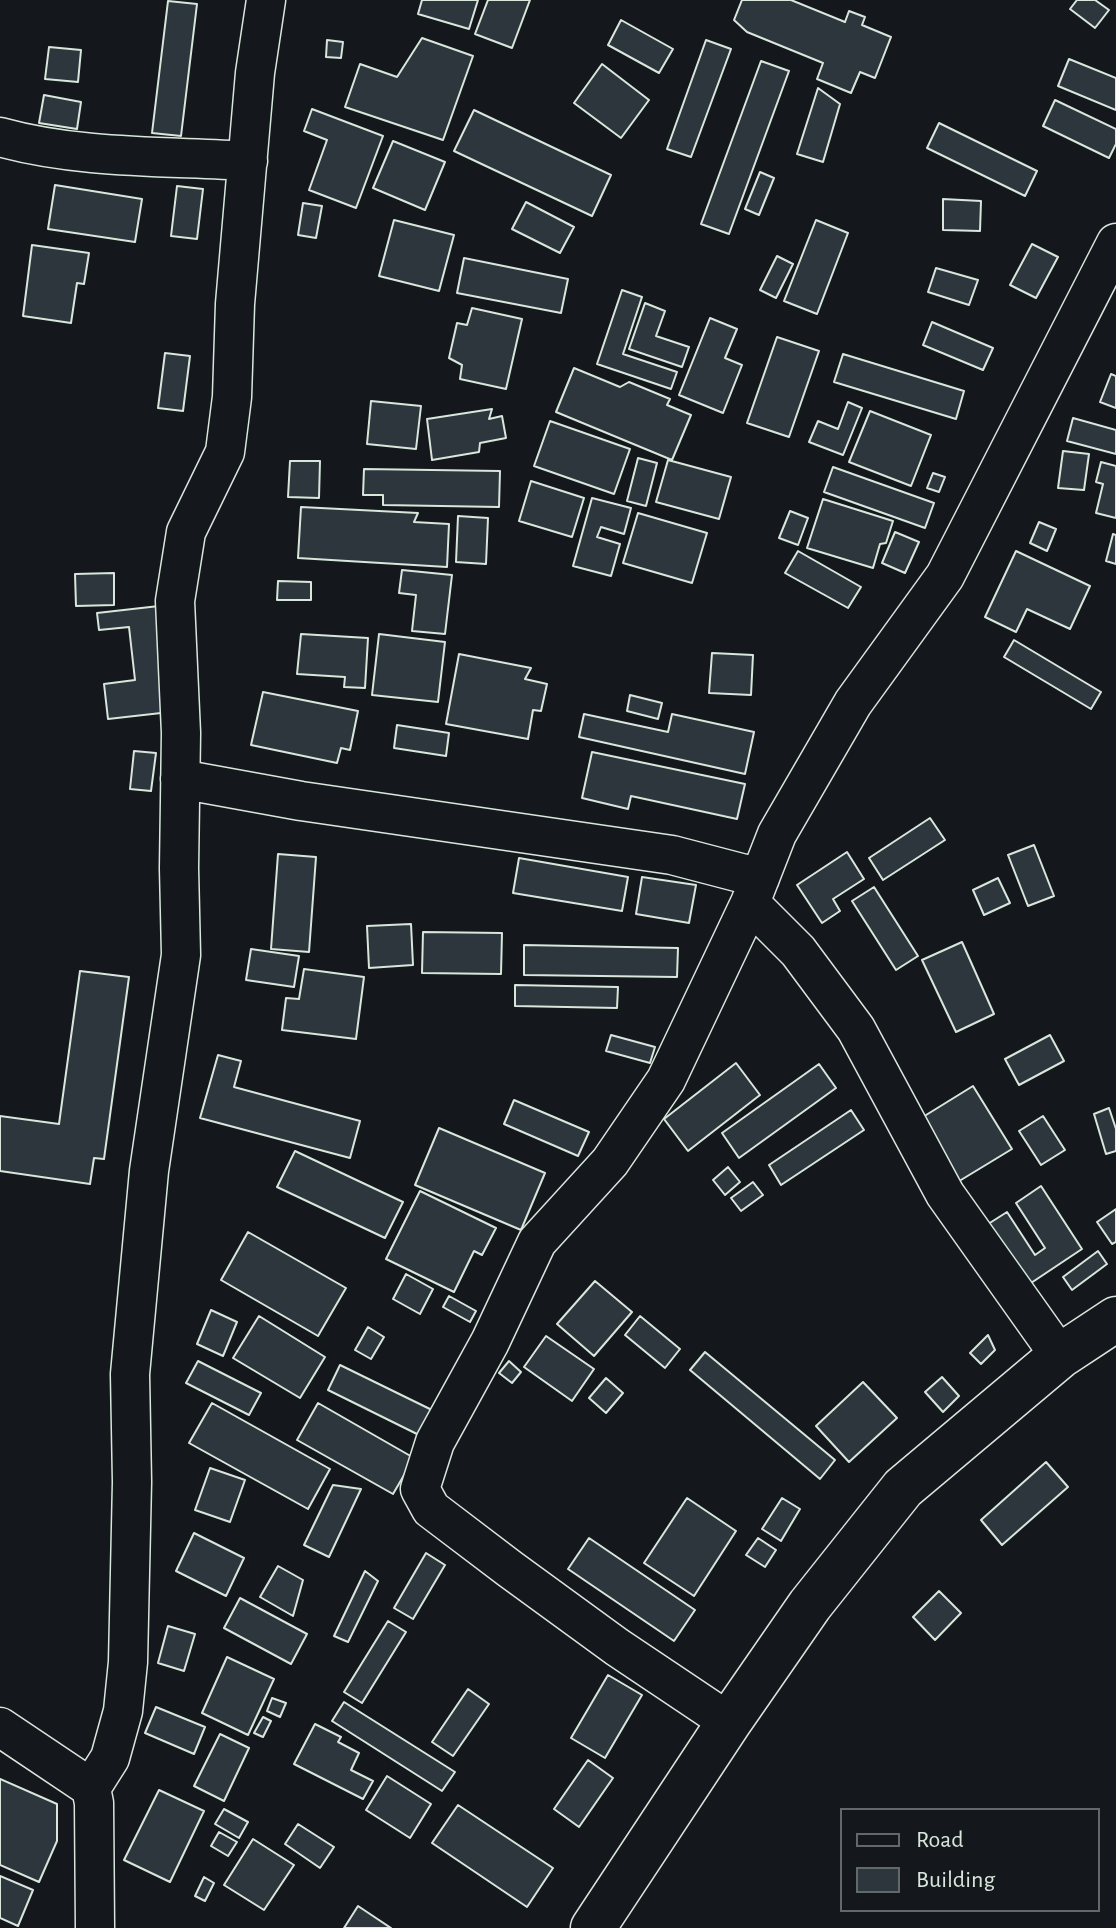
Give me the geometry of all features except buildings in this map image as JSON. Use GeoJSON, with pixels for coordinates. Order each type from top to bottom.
{"type":"FeatureCollection","features":[{"type":"Feature","properties":{"kind":"main road"},"geometry":{"type":"LineString","coordinates":[[593,1928],[810,1605],[903,1488],[1060,1356],[1116,1319]]}},
{"type":"Feature","properties":{"kind":"street"},"geometry":{"type":"LineString","coordinates":[[95,1928],[95,1818],[91,1788],[110,1758],[123,1711],[128,1662],[132,1482],[130,1374],[149,1171],[181,955],[175,601],[186,532],[225,452],[232,397],[235,304],[255,73],[266,0]]}},
{"type":"Feature","properties":{"kind":"street"},"geometry":{"type":"LineString","coordinates":[[0,137],[31,145],[96,153],[248,161]]}},
{"type":"Feature","properties":{"kind":"street"},"geometry":{"type":"LineString","coordinates":[[729,1722],[617,1647],[465,1535],[431,1509],[420,1489],[435,1442],[490,1342],[537,1242],[610,1162],[666,1080],[755,891],[777,834],[853,703],[945,576],[1116,243]]}},
{"type":"Feature","properties":{"kind":"street"},"geometry":{"type":"LineString","coordinates":[[180,779],[301,801],[672,855],[755,891],[856,1029],[945,1194],[1060,1356]]}},
{"type":"Feature","properties":{"kind":"street"},"geometry":{"type":"LineString","coordinates":[[0,1727],[91,1788]]}}]}
